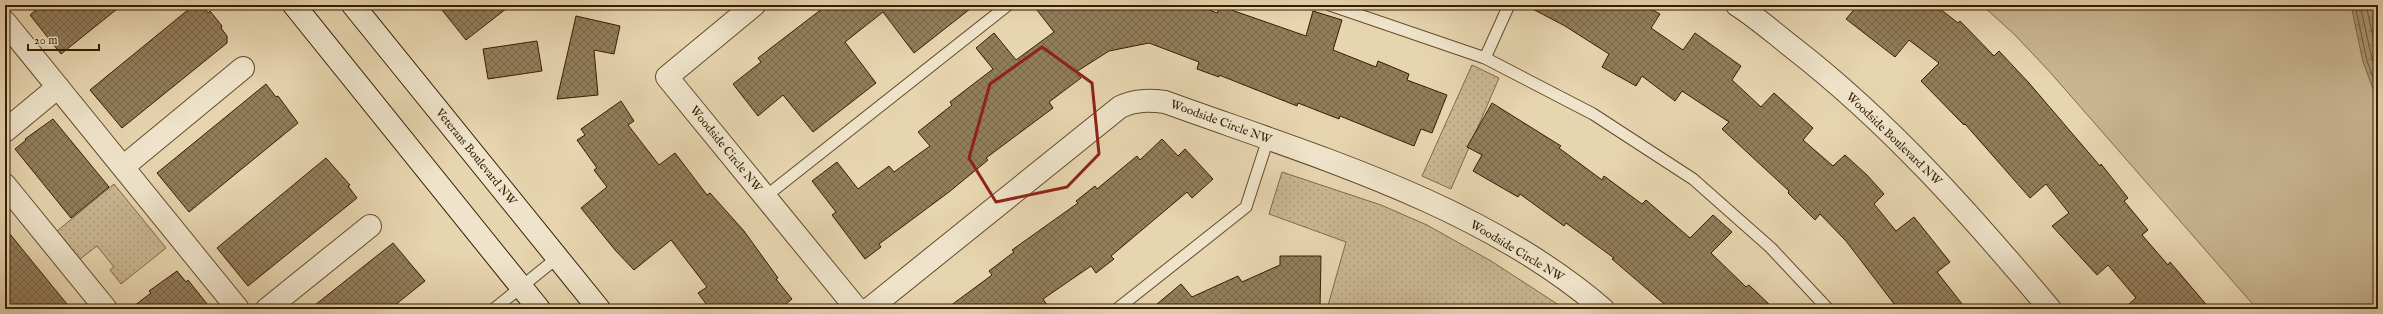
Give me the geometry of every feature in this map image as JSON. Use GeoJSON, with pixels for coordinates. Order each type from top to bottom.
{"type":"FeatureCollection","features":[{"type":"Feature","properties":{"kind":"street"},"geometry":{"type":"LineString","coordinates":[[294,5],[539,309]]}},
{"type":"Feature","properties":{"kind":"street","name":"Veterans Boulevard NW"},"geometry":{"type":"LineString","coordinates":[[353,5],[598,309]]}},
{"type":"Feature","properties":{"kind":"street","name":"Woodside Circle NW"},"geometry":{"type":"LineString","coordinates":[[754,5],[667,77],[857,309]]}},
{"type":"Feature","properties":{"kind":"street","name":"Woodside Boulevard NW"},"geometry":{"type":"LineString","coordinates":[[1737,5],[1829,75],[1916,156],[1990,238],[2050,309]]}},
{"type":"Feature","properties":{"kind":"street"},"geometry":{"type":"LineString","coordinates":[[5,22],[238,309]]}},
{"type":"Feature","properties":{"kind":"street"},"geometry":{"type":"LineString","coordinates":[[123,168],[243,68]]}},
{"type":"Feature","properties":{"kind":"street"},"geometry":{"type":"LineString","coordinates":[[5,131],[58,87]]}},
{"type":"Feature","properties":{"kind":"street","name":"Woodside Circle NW"},"geometry":{"type":"LineString","coordinates":[[869,309],[1120,107],[1133,101],[1165,102],[1432,201],[1512,245],[1586,294],[1603,309]]}},
{"type":"Feature","properties":{"kind":"street"},"geometry":{"type":"LineString","coordinates":[[5,185],[106,309]]}},
{"type":"Feature","properties":{"kind":"street"},"geometry":{"type":"LineString","coordinates":[[267,309],[370,226]]}},
{"type":"Feature","properties":{"kind":"lane"},"geometry":{"type":"LineString","coordinates":[[765,196],[1008,5]]}},
{"type":"Feature","properties":{"kind":"lane"},"geometry":{"type":"LineString","coordinates":[[1330,5],[1485,58],[1593,114],[1693,179],[1770,248],[1828,309]]}},
{"type":"Feature","properties":{"kind":"lane"},"geometry":{"type":"LineString","coordinates":[[1485,58],[1509,5]]}},
{"type":"Feature","properties":{"kind":"lane"},"geometry":{"type":"LineString","coordinates":[[1117,309],[1246,207],[1268,139]]}},
{"type":"Feature","properties":{"kind":"lane"},"geometry":{"type":"LineString","coordinates":[[494,309],[557,258]]}},
{"type":"Feature","properties":{"kind":"highlighted area"},"geometry":{"type":"Polygon","coordinates":[[[1042,47],[1092,83],[1099,154],[1067,187],[996,202],[969,158],[990,84],[1042,47]]]}},
{"type":"Feature","properties":{"kind":"shaded area"},"geometry":{"type":"Polygon","coordinates":[[[1982,5],[2378,5],[2378,309],[2257,309],[2049,71],[2015,35],[1982,5]]]}},
{"type":"Feature","properties":{"kind":"shaded area"},"geometry":{"type":"Polygon","coordinates":[[[1472,65],[1499,78],[1451,189],[1422,176],[1472,65]]]}},
{"type":"Feature","properties":{"kind":"shaded area"},"geometry":{"type":"Polygon","coordinates":[[[1282,172],[1381,205],[1427,225],[1491,261],[1565,309],[1440,309],[1436,304],[1430,309],[1327,309],[1346,242],[1269,214],[1282,172]]]}},
{"type":"Feature","properties":{"kind":"shaded area"},"geometry":{"type":"Polygon","coordinates":[[[114,184],[166,248],[121,284],[110,270],[114,267],[97,246],[80,259],[57,231],[114,184]]]}},
{"type":"Feature","properties":{"kind":"water"},"geometry":{"type":"Polygon","coordinates":[[[2351,5],[2378,5],[2378,102],[2363,62],[2351,5]]]}},
{"type":"Feature","properties":{"kind":"building"},"geometry":{"type":"Polygon","coordinates":[[[42,5],[122,5],[61,54],[30,15],[42,5]]]}},
{"type":"Feature","properties":{"kind":"building"},"geometry":{"type":"Polygon","coordinates":[[[194,5],[202,5],[208,13],[210,11],[222,26],[221,28],[227,36],[227,43],[122,128],[90,90],[194,5]]]}},
{"type":"Feature","properties":{"kind":"building"},"geometry":{"type":"Polygon","coordinates":[[[438,5],[511,5],[466,40],[438,5]]]}},
{"type":"Feature","properties":{"kind":"building"},"geometry":{"type":"Polygon","coordinates":[[[827,5],[975,5],[914,53],[883,12],[845,42],[876,83],[813,132],[783,95],[758,116],[733,84],[761,62],[758,58],[827,5]]]}},
{"type":"Feature","properties":{"kind":"building"},"geometry":{"type":"Polygon","coordinates":[[[1033,5],[1197,5],[1217,13],[1220,6],[1306,36],[1313,11],[1342,20],[1333,50],[1376,67],[1378,61],[1409,74],[1407,80],[1447,95],[1432,133],[1421,129],[1414,146],[1340,116],[1339,119],[1298,103],[1297,106],[1219,75],[1219,77],[1197,69],[1199,62],[1149,43],[1109,51],[1076,72],[1081,78],[1049,102],[1053,108],[986,158],[988,160],[949,192],[879,244],[881,247],[865,259],[832,215],[836,212],[812,181],[837,162],[858,189],[889,166],[894,172],[930,146],[918,132],[952,105],[950,102],[993,69],[976,48],[994,33],[1016,60],[1054,32],[1033,5]]]}},
{"type":"Feature","properties":{"kind":"building"},"geometry":{"type":"Polygon","coordinates":[[[1525,5],[1644,5],[1660,14],[1651,28],[1683,50],[1695,33],[1741,66],[1732,80],[1761,107],[1774,93],[1813,128],[1803,140],[1833,166],[1845,155],[1867,175],[1884,194],[1874,204],[1896,231],[1914,217],[1950,262],[1937,272],[1966,309],[1898,309],[1846,241],[1820,214],[1815,220],[1788,193],[1789,191],[1722,129],[1729,122],[1682,91],[1675,101],[1642,76],[1636,86],[1602,67],[1609,54],[1565,26],[1525,5]]]}},
{"type":"Feature","properties":{"kind":"building"},"geometry":{"type":"Polygon","coordinates":[[[1858,5],[1935,5],[1958,23],[1960,21],[1994,56],[1999,51],[2029,83],[2100,166],[2101,164],[2128,198],[2124,201],[2148,230],[2142,235],[2168,265],[2170,262],[2210,309],[2123,309],[2136,298],[2108,265],[2097,275],[2052,226],[2069,213],[2046,184],[2030,198],[1965,124],[1964,125],[1921,81],[1939,63],[1909,40],[1895,57],[1846,19],[1858,5]]]}},
{"type":"Feature","properties":{"kind":"building"},"geometry":{"type":"Polygon","coordinates":[[[576,16],[620,26],[614,54],[594,50],[598,95],[557,99],[576,16]]]}},
{"type":"Feature","properties":{"kind":"building"},"geometry":{"type":"Polygon","coordinates":[[[537,41],[542,71],[488,79],[483,49],[537,41]]]}},
{"type":"Feature","properties":{"kind":"building"},"geometry":{"type":"Polygon","coordinates":[[[266,84],[276,97],[278,96],[298,123],[189,212],[157,173],[266,84]]]}},
{"type":"Feature","properties":{"kind":"building"},"geometry":{"type":"Polygon","coordinates":[[[621,101],[634,121],[628,125],[659,165],[675,153],[707,195],[710,193],[744,231],[778,278],[776,279],[792,299],[780,309],[710,309],[698,293],[707,287],[671,240],[634,270],[615,250],[581,208],[607,187],[594,170],[597,168],[577,140],[585,135],[581,129],[621,101]]]}},
{"type":"Feature","properties":{"kind":"building"},"geometry":{"type":"Polygon","coordinates":[[[1492,103],[1561,146],[1559,148],[1602,180],[1604,176],[1642,204],[1646,200],[1690,238],[1713,215],[1732,232],[1711,253],[1746,287],[1749,285],[1774,309],[1670,309],[1612,259],[1614,258],[1566,223],[1564,226],[1520,194],[1518,197],[1473,171],[1482,155],[1467,147],[1492,103]]]}},
{"type":"Feature","properties":{"kind":"building"},"geometry":{"type":"Polygon","coordinates":[[[53,119],[109,187],[71,218],[15,149],[26,140],[25,139],[53,119]]]}},
{"type":"Feature","properties":{"kind":"building"},"geometry":{"type":"Polygon","coordinates":[[[1162,139],[1178,156],[1185,149],[1213,179],[1192,198],[1187,192],[1111,256],[1114,259],[1096,273],[1091,266],[1043,299],[1050,309],[946,309],[992,275],[989,271],[1014,252],[1012,250],[1078,203],[1076,201],[1095,186],[1097,189],[1137,156],[1140,160],[1162,139]]]}},
{"type":"Feature","properties":{"kind":"building"},"geometry":{"type":"Polygon","coordinates":[[[326,158],[350,185],[348,186],[357,198],[248,286],[217,248],[326,158]]]}},
{"type":"Feature","properties":{"kind":"building"},"geometry":{"type":"Polygon","coordinates":[[[5,228],[31,260],[71,309],[5,309],[5,228]]]}},
{"type":"Feature","properties":{"kind":"building"},"geometry":{"type":"Polygon","coordinates":[[[393,243],[425,281],[390,309],[310,309],[393,243]]]}},
{"type":"Feature","properties":{"kind":"building"},"geometry":{"type":"Polygon","coordinates":[[[1280,256],[1321,256],[1320,309],[1151,309],[1181,284],[1192,297],[1238,276],[1242,282],[1280,265],[1280,256]]]}},
{"type":"Feature","properties":{"kind":"building"},"geometry":{"type":"Polygon","coordinates":[[[177,271],[186,282],[188,280],[211,309],[130,309],[151,293],[149,291],[177,271]]]}}]}
